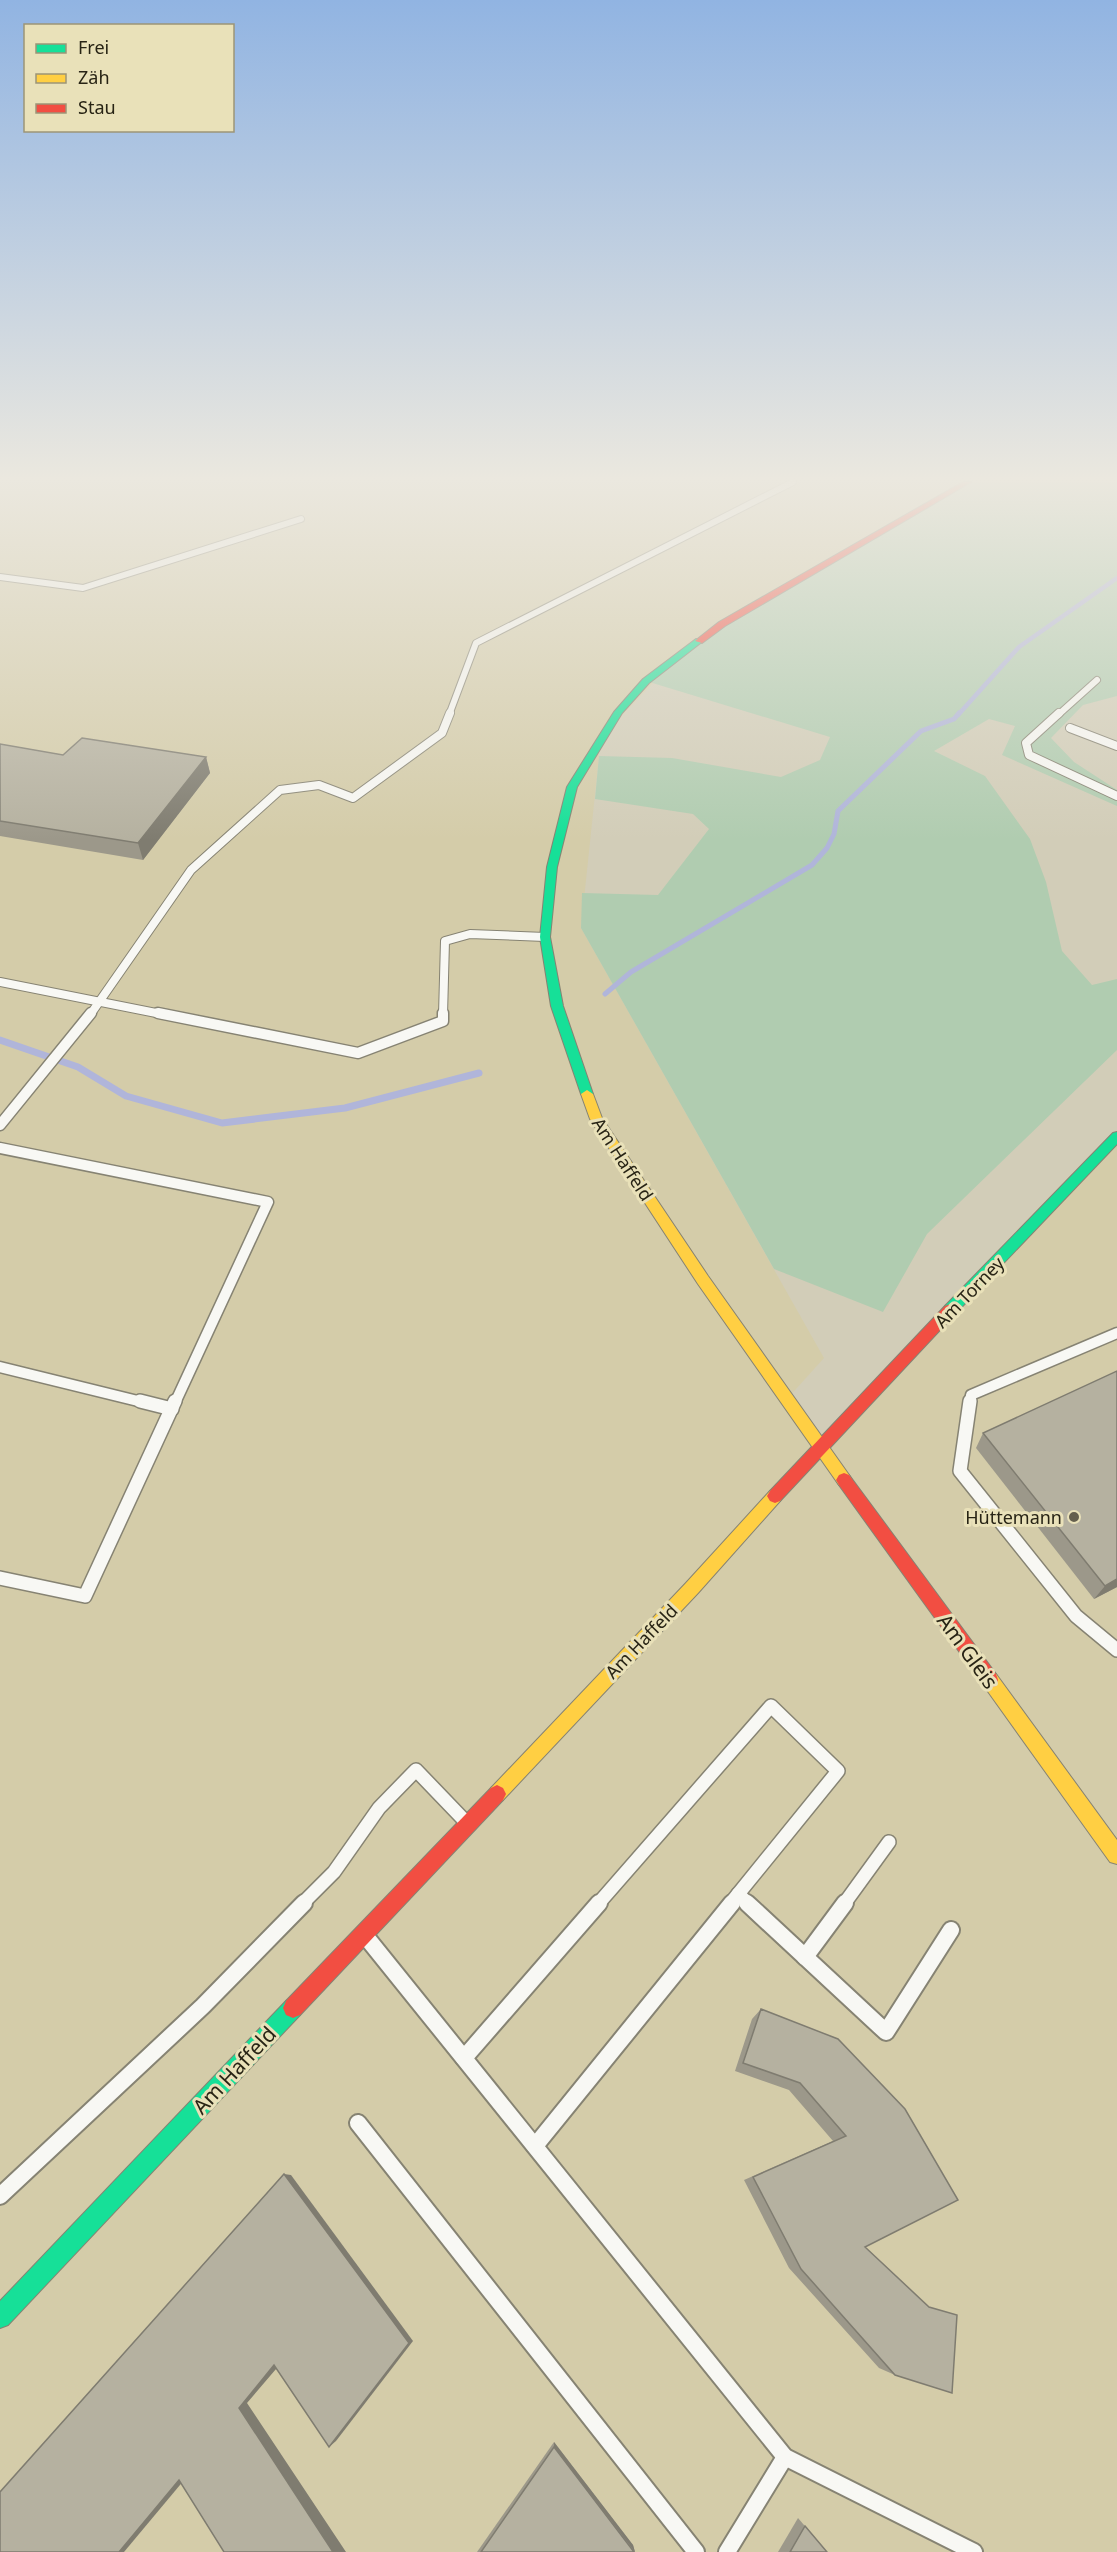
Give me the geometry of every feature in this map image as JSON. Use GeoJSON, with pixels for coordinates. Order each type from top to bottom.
{"type":"FeatureCollection","features":[{"type":"Feature","properties":{"kind":"street","name":"Am Haffeld"},"geometry":{"type":"LineString","coordinates":[[0,2317],[692,1588],[819,1446],[703,1280],[596,1119],[557,1006],[545,938],[552,867],[572,787],[618,712],[651,675],[722,624],[762,601]]}},
{"type":"Feature","properties":{"kind":"street","name":"Am Torney"},"geometry":{"type":"LineString","coordinates":[[819,1446],[1117,1136]]}},
{"type":"Feature","properties":{"kind":"street","name":"Am Gleis"},"geometry":{"type":"LineString","coordinates":[[819,1446],[1117,1855]]}},
{"type":"Feature","properties":{"kind":"lane"},"geometry":{"type":"LineString","coordinates":[[0,1125],[100,1002],[191,870],[280,790],[319,785],[353,798],[442,733],[476,643],[559,601]]}},
{"type":"Feature","properties":{"kind":"lane"},"geometry":{"type":"LineString","coordinates":[[1097,680],[1026,743],[1029,755],[1117,796]]}},
{"type":"Feature","properties":{"kind":"lane"},"geometry":{"type":"LineString","coordinates":[[1070,728],[1117,746]]}},
{"type":"Feature","properties":{"kind":"lane"},"geometry":{"type":"LineString","coordinates":[[0,982],[358,1053],[443,1021],[445,941],[470,934],[545,938]]}},
{"type":"Feature","properties":{"kind":"lane"},"geometry":{"type":"LineString","coordinates":[[0,1148],[267,1202],[85,1596],[0,1578]]}},
{"type":"Feature","properties":{"kind":"lane"},"geometry":{"type":"LineString","coordinates":[[1117,1333],[971,1395],[960,1471],[1077,1616],[1117,1650]]}},
{"type":"Feature","properties":{"kind":"lane"},"geometry":{"type":"LineString","coordinates":[[0,1367],[172,1409]]}},
{"type":"Feature","properties":{"kind":"lane"},"geometry":{"type":"LineString","coordinates":[[464,2058],[771,1706],[838,1771],[534,2146]]}},
{"type":"Feature","properties":{"kind":"lane"},"geometry":{"type":"LineString","coordinates":[[0,2196],[211,1998],[334,1872],[379,1808],[416,1770],[468,1823]]}},
{"type":"Feature","properties":{"kind":"lane"},"geometry":{"type":"LineString","coordinates":[[805,1957],[889,1842]]}},
{"type":"Feature","properties":{"kind":"lane"},"geometry":{"type":"LineString","coordinates":[[738,1894],[886,2032],[951,1930]]}},
{"type":"Feature","properties":{"kind":"lane"},"geometry":{"type":"LineString","coordinates":[[363,1934],[785,2457],[974,2552]]}},
{"type":"Feature","properties":{"kind":"lane"},"geometry":{"type":"LineString","coordinates":[[358,2123],[696,2552]]}},
{"type":"Feature","properties":{"kind":"lane"},"geometry":{"type":"LineString","coordinates":[[727,2552],[785,2457]]}},
{"type":"Feature","properties":{"kind":"shaded area"},"geometry":{"type":"Polygon","coordinates":[[[0,601],[766,601],[688,647],[601,737],[581,928],[824,1358],[787,1399],[819,1446],[1117,1136],[1117,2552],[0,2552],[0,601]]]}},
{"type":"Feature","properties":{"kind":"green space"},"geometry":{"type":"Polygon","coordinates":[[[766,601],[1117,601],[1117,696],[1083,705],[1051,738],[1074,762],[1117,790],[1117,806],[1002,755],[1015,726],[989,719],[934,751],[985,776],[1030,839],[1046,882],[1062,951],[1092,985],[1117,979],[1117,1050],[927,1234],[883,1312],[774,1269],[581,928],[582,893],[658,895],[709,829],[693,814],[595,799],[599,756],[672,758],[781,777],[820,760],[830,737],[646,681],[688,647],[766,601]]]}},
{"type":"Feature","properties":{"kind":"building"},"geometry":{"type":"Polygon","coordinates":[[[82,738],[206,757],[138,843],[0,821],[0,744],[63,755],[82,738]]]}},
{"type":"Feature","properties":{"kind":"building","name":"Hüttemann"},"geometry":{"type":"Polygon","coordinates":[[[1117,1371],[1117,1579],[1105,1586],[983,1433],[1117,1371]]]}},
{"type":"Feature","properties":{"kind":"building"},"geometry":{"type":"Polygon","coordinates":[[[761,2009],[838,2039],[905,2109],[958,2200],[865,2247],[929,2307],[957,2315],[952,2393],[895,2375],[801,2269],[753,2177],[846,2136],[800,2083],[743,2063],[761,2009]]]}},
{"type":"Feature","properties":{"kind":"building"},"geometry":{"type":"Polygon","coordinates":[[[284,2174],[409,2343],[329,2447],[274,2365],[239,2408],[333,2552],[224,2552],[179,2480],[119,2552],[0,2552],[0,2492],[284,2174]]]}},
{"type":"Feature","properties":{"kind":"building"},"geometry":{"type":"Polygon","coordinates":[[[554,2447],[634,2552],[481,2552],[554,2447]]]}},
{"type":"Feature","properties":{"kind":"building"},"geometry":{"type":"Polygon","coordinates":[[[805,2526],[827,2552],[790,2552],[805,2526]]]}},
{"type":"Feature","properties":{"kind":"waterway"},"geometry":{"type":"LineString","coordinates":[[958,715],[1019,647],[1084,601]]}},
{"type":"Feature","properties":{"kind":"waterway"},"geometry":{"type":"LineString","coordinates":[[605,994],[631,972],[812,865],[827,848],[834,834],[838,811],[921,731],[954,719],[959,713]]}},
{"type":"Feature","properties":{"kind":"waterway"},"geometry":{"type":"LineString","coordinates":[[0,1040],[78,1067],[126,1096],[222,1123],[345,1108],[479,1073]]}},
{"type":"Feature","properties":{"kind":"traffic: fast"},"geometry":{"type":"LineString","coordinates":[[587,1094],[557,1006],[545,937],[552,867],[572,787],[618,712],[646,681],[699,641]]}},
{"type":"Feature","properties":{"kind":"traffic: fast"},"geometry":{"type":"LineString","coordinates":[[950,1310],[1117,1136]]}},
{"type":"Feature","properties":{"kind":"traffic: fast"},"geometry":{"type":"LineString","coordinates":[[0,2317],[293,2008]]}},
{"type":"Feature","properties":{"kind":"traffic: slow"},"geometry":{"type":"LineString","coordinates":[[587,1094],[596,1119],[703,1280],[844,1480]]}},
{"type":"Feature","properties":{"kind":"traffic: slow"},"geometry":{"type":"LineString","coordinates":[[497,1794],[692,1588],[775,1496]]}},
{"type":"Feature","properties":{"kind":"traffic: slow"},"geometry":{"type":"LineString","coordinates":[[990,1680],[1117,1855]]}},
{"type":"Feature","properties":{"kind":"traffic: jam"},"geometry":{"type":"LineString","coordinates":[[699,641],[722,624],[762,601]]}},
{"type":"Feature","properties":{"kind":"traffic: jam"},"geometry":{"type":"LineString","coordinates":[[775,1496],[950,1310]]}},
{"type":"Feature","properties":{"kind":"traffic: jam"},"geometry":{"type":"LineString","coordinates":[[844,1480],[990,1680]]}},
{"type":"Feature","properties":{"kind":"traffic: jam"},"geometry":{"type":"LineString","coordinates":[[293,2008],[497,1794]]}},
{"type":"Feature","properties":{"kind":"place","name":"Hüttemann"},"geometry":{"type":"Point","coordinates":[1074,1517]}}]}
